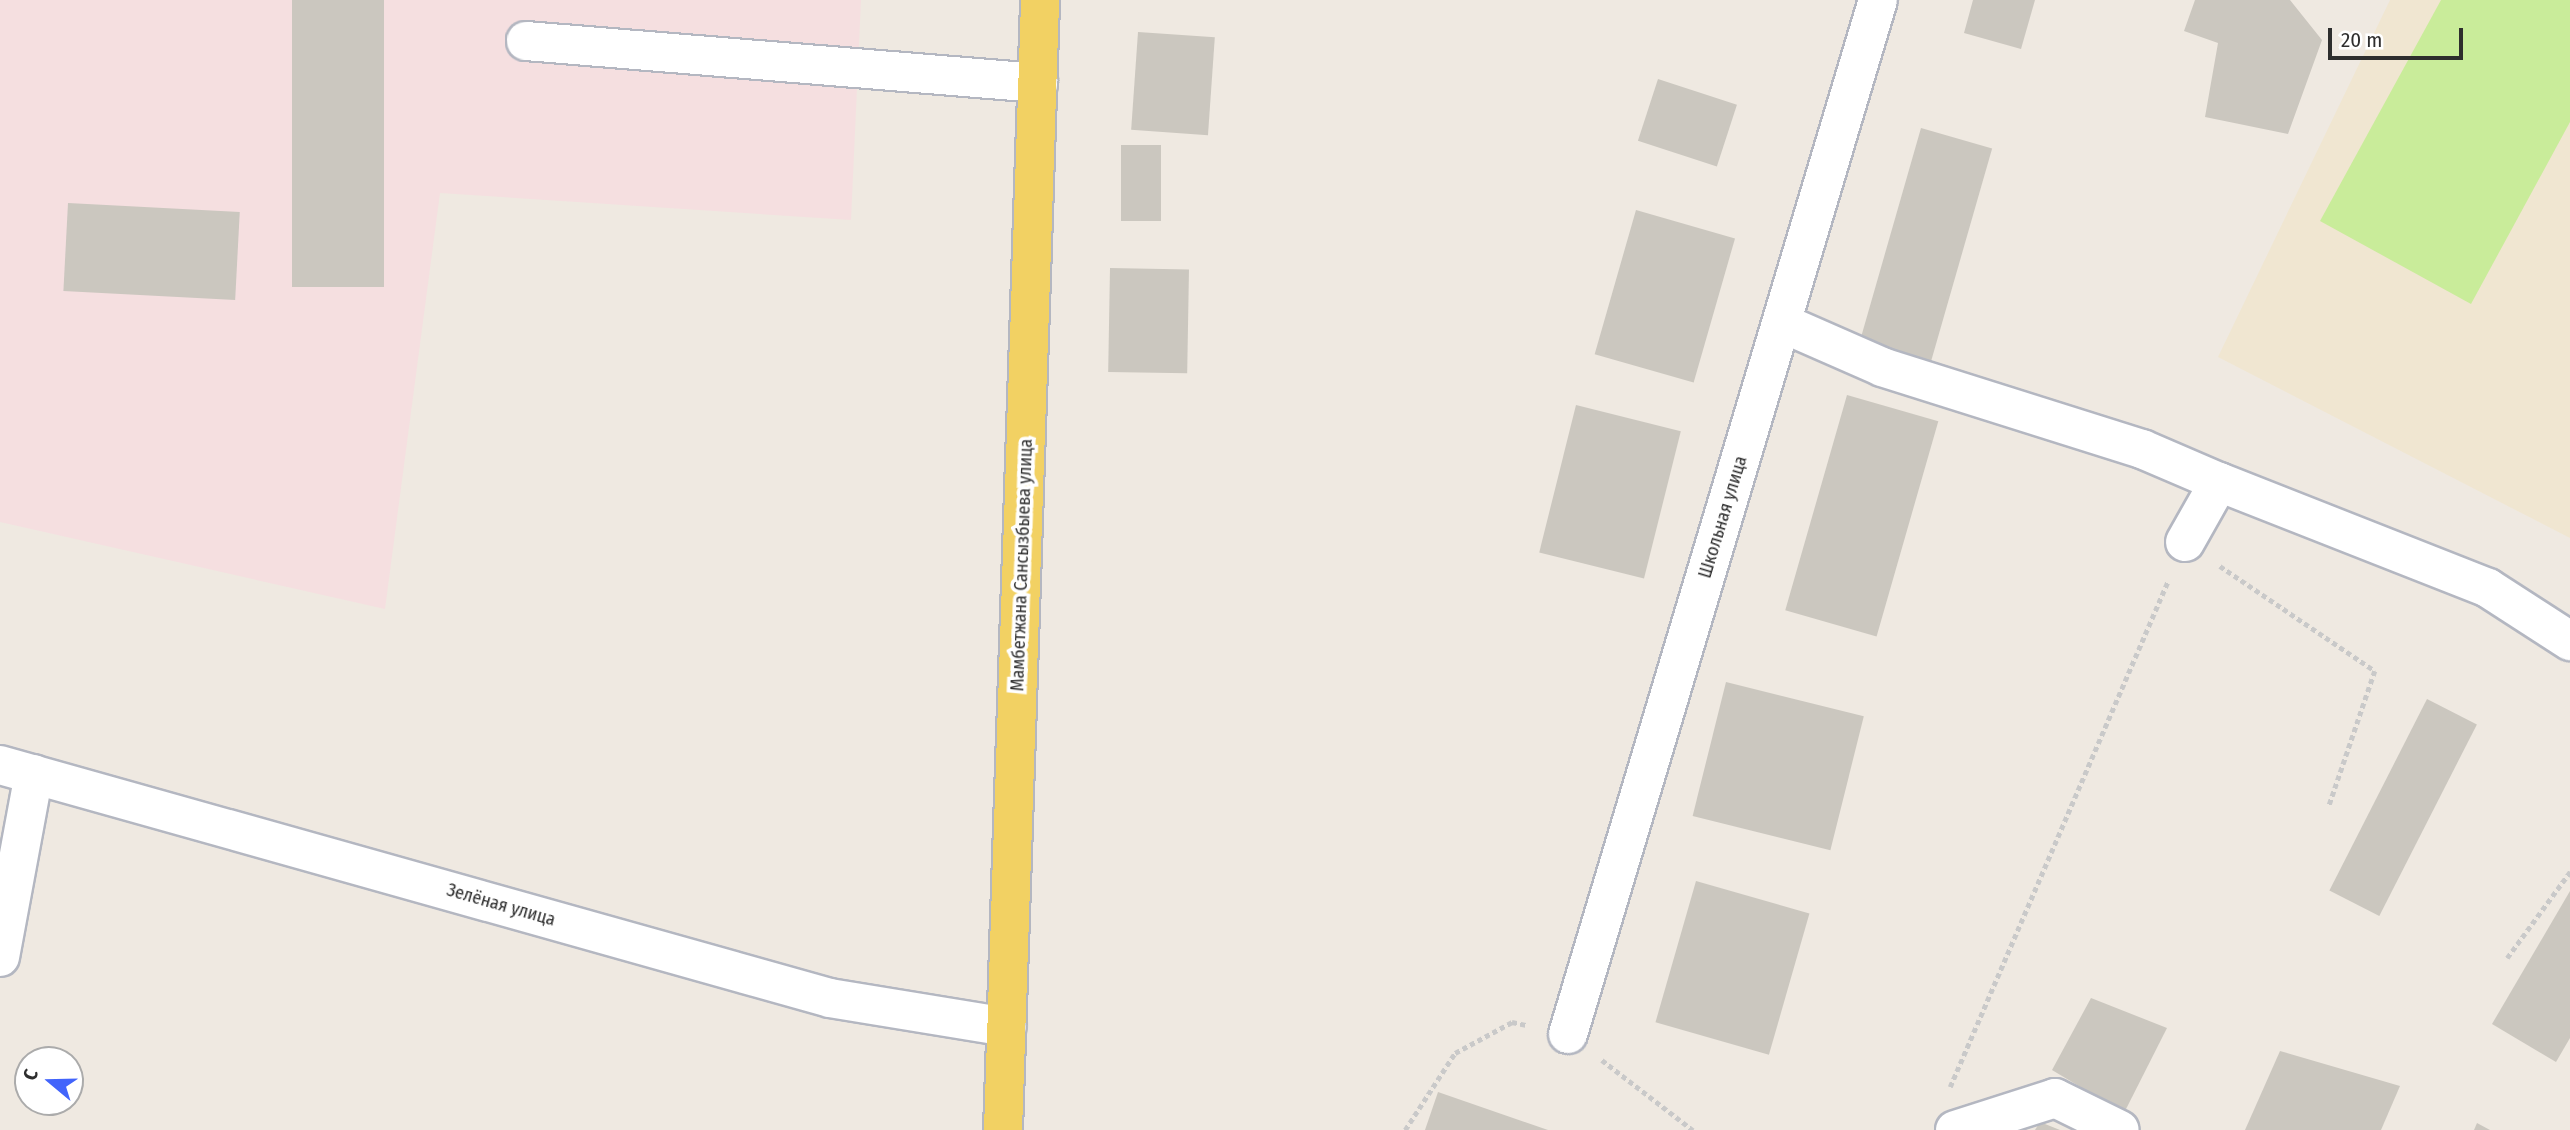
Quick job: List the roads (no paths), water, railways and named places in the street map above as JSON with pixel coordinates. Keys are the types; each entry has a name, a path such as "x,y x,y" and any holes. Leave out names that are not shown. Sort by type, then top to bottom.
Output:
{"main road":[{"name":"Мамбетжана Сансызбыева улица","path":"1003,1130 1040,0"}],"street":[{"name":"Школьная улица","path":"1568,1034 1878,0"},
{"path":"526,41 1038,83"},
{"path":"1782,323 1882,367 2142,449 2488,588 2570,641"},
{"path":"2185,542 2220,482"},
{"path":"0,957 17,769"},
{"name":"Зелёная улица","path":"17,769 830,998 1007,1027"},
{"path":"1955,1130 2055,1098 2120,1130"}]}
